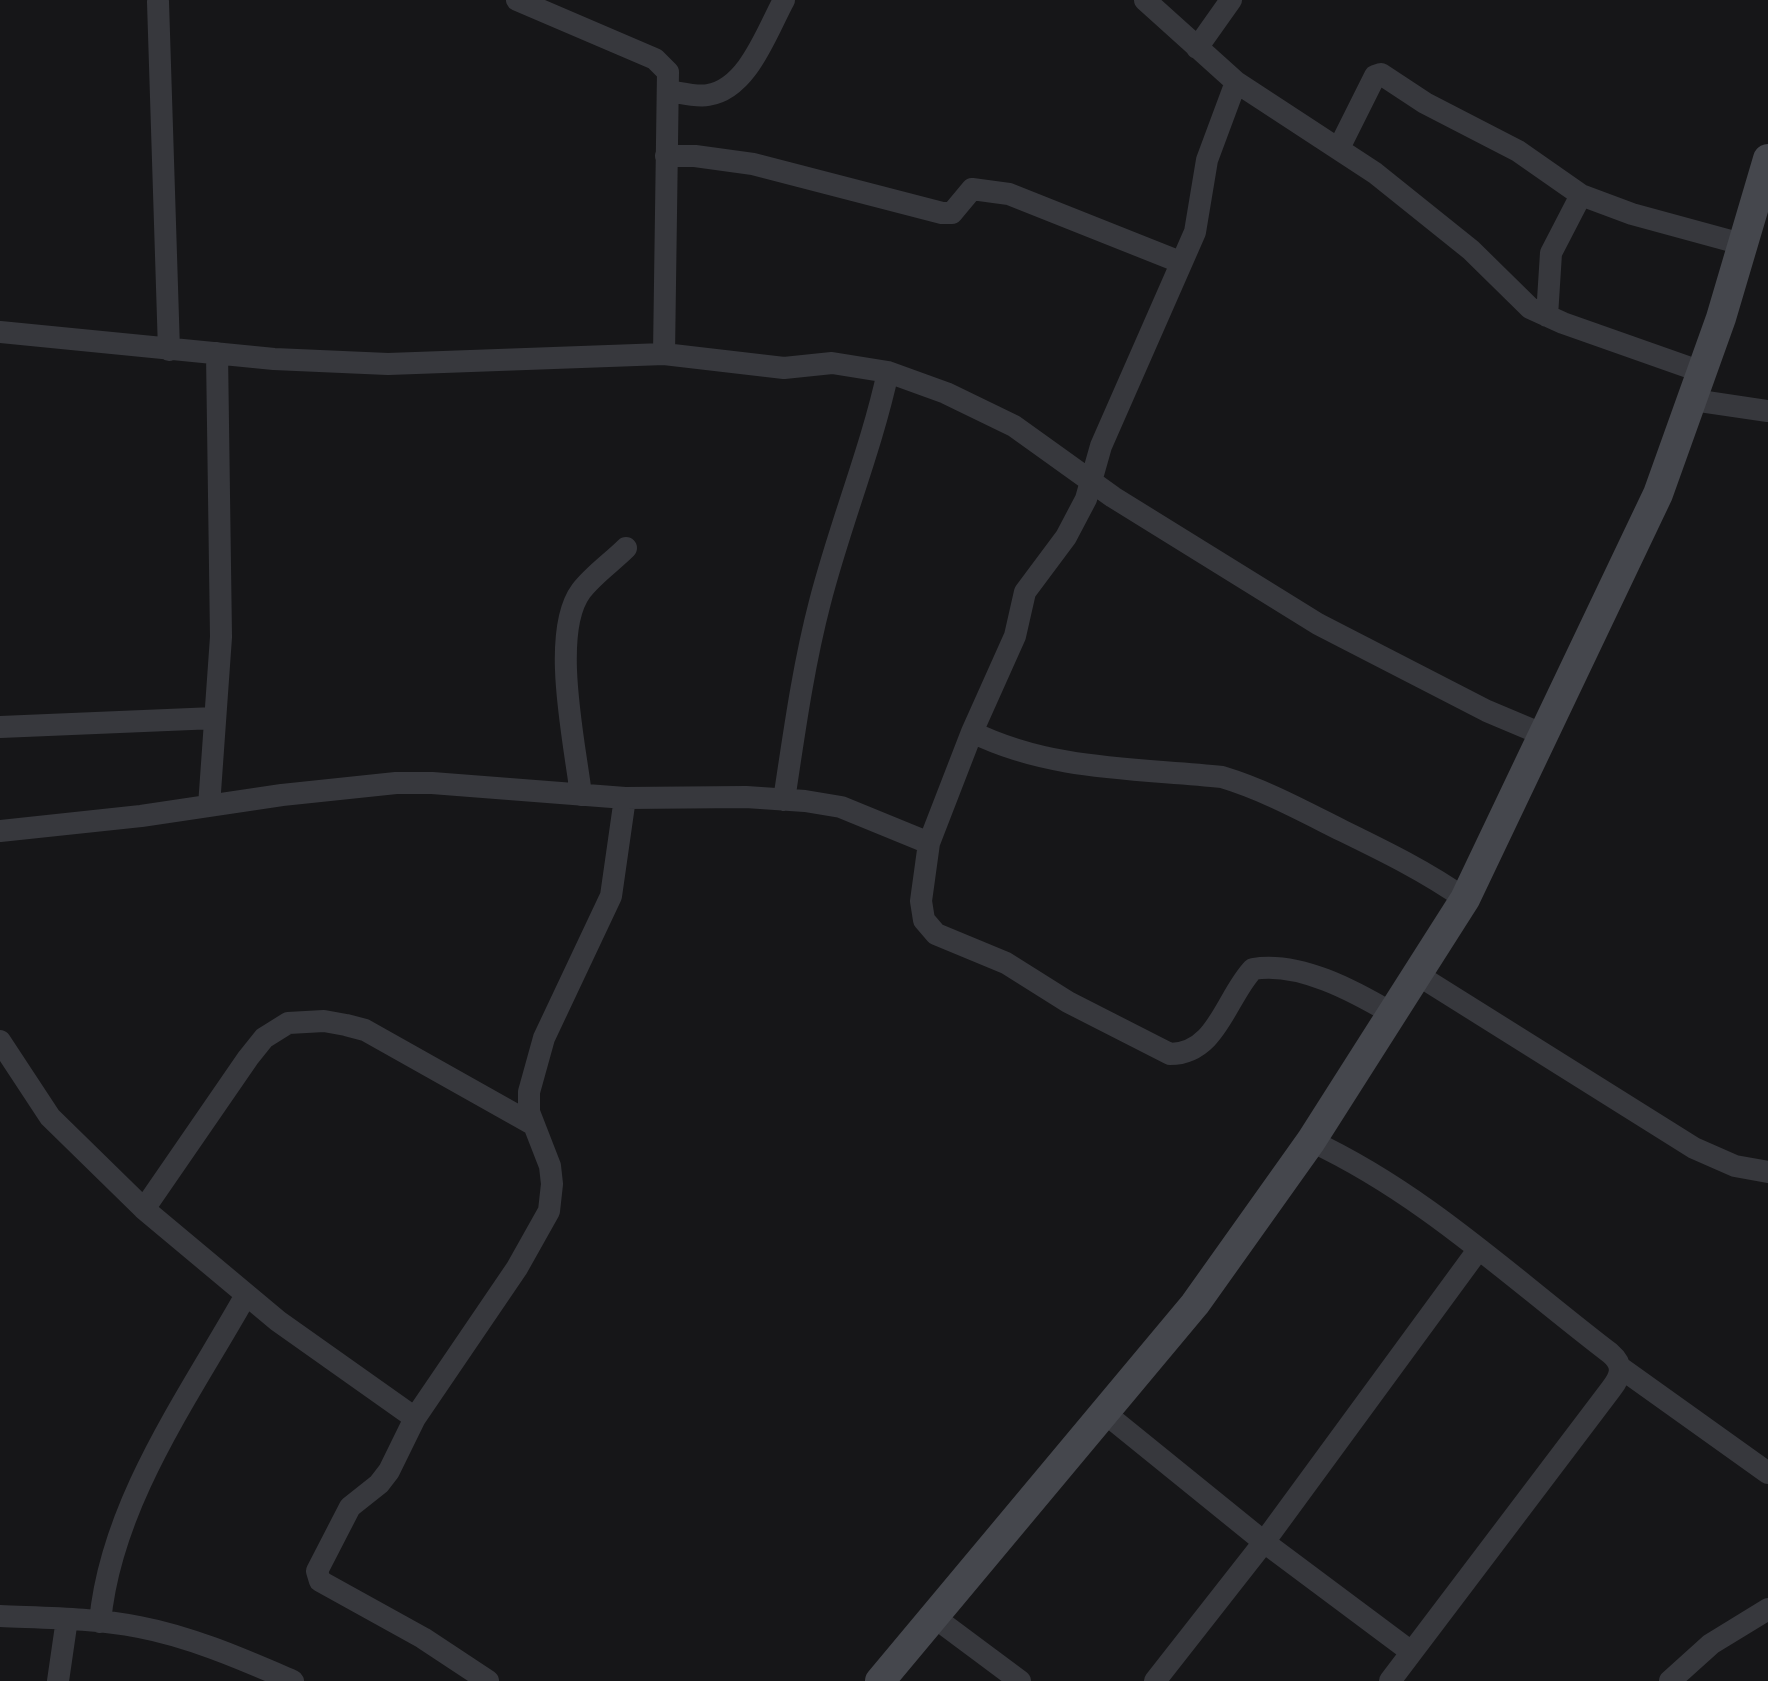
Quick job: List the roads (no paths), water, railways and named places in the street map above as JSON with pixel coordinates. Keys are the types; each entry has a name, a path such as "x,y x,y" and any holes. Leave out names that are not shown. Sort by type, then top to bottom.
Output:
{"street":[{"path":"517,0 656,58 668,72 664,354"},
{"path":"669,91 710,95 732,84 743,73 784,0"},
{"path":"1144,0 1236,82 1376,173 1471,250 1515,296 1547,316 1698,386 1768,411"},
{"path":"1197,48 1231,0"},
{"path":"158,2 169,350"},
{"path":"1339,148 1374,76 1381,74 1425,103 1518,150 1581,195 1632,214 1742,244"},
{"path":"1236,82 1207,160 1195,232 1101,446 1086,499 1066,537 1025,592 1014,636 929,843 921,901 924,920 936,934 1006,963 1068,1002 1170,1054 1196,1049 1253,969 1264,967 1310,976 1360,994 1393,1014"},
{"path":"666,156 753,164 942,213 952,212 972,189 988,189 1180,262"},
{"path":"880,1681 1195,1304 1312,1141 1465,899 1658,494 1698,386 1766,175"},
{"path":"1547,316 1551,253 1581,195"},
{"path":"0,332 169,350 388,364 664,354 784,368 832,362 888,372 946,393 1014,426 1090,481 1318,624 1474,705 1544,735"},
{"path":"209,806 221,637 217,353"},
{"path":"784,800 808,650 877,424 888,372"},
{"path":"581,795 565,640 570,613 582,590 626,548"},
{"path":"0,727 215,718"},
{"path":"972,732 1017,750 1084,766 1222,777 1244,784 1281,798 1465,899"},
{"path":"0,831 396,783 503,786 625,798 784,800 840,807 929,843"},
{"path":"488,1681 318,1576 324,1552 350,1506 389,1471 416,1418 517,1268 549,1211 550,1166 528,1102 538,1054 606,911 615,877 625,798"},
{"path":"1418,975 1669,1134 1735,1166 1768,1172"},
{"path":"144,1209 248,1058 264,1038 288,1023 324,1021 364,1030 534,1125"},
{"path":"0,1041 50,1117 144,1209 246,1295 416,1418"},
{"path":"1312,1141 1386,1179 1610,1353 1620,1368 1620,1378 1612,1389 1390,1681"},
{"path":"1154,1681 1264,1542 1478,1250"},
{"path":"100,1622 111,1567 146,1472 246,1295"},
{"path":"1620,1368 1768,1473"},
{"path":"1106,1414 1264,1542 1410,1651"},
{"path":"1670,1681 1711,1644 1768,1609"},
{"path":"0,1616 140,1627 211,1648 293,1681"},
{"path":"934,1617 1020,1681"},
{"path":"58,1681 67,1619"}]}
